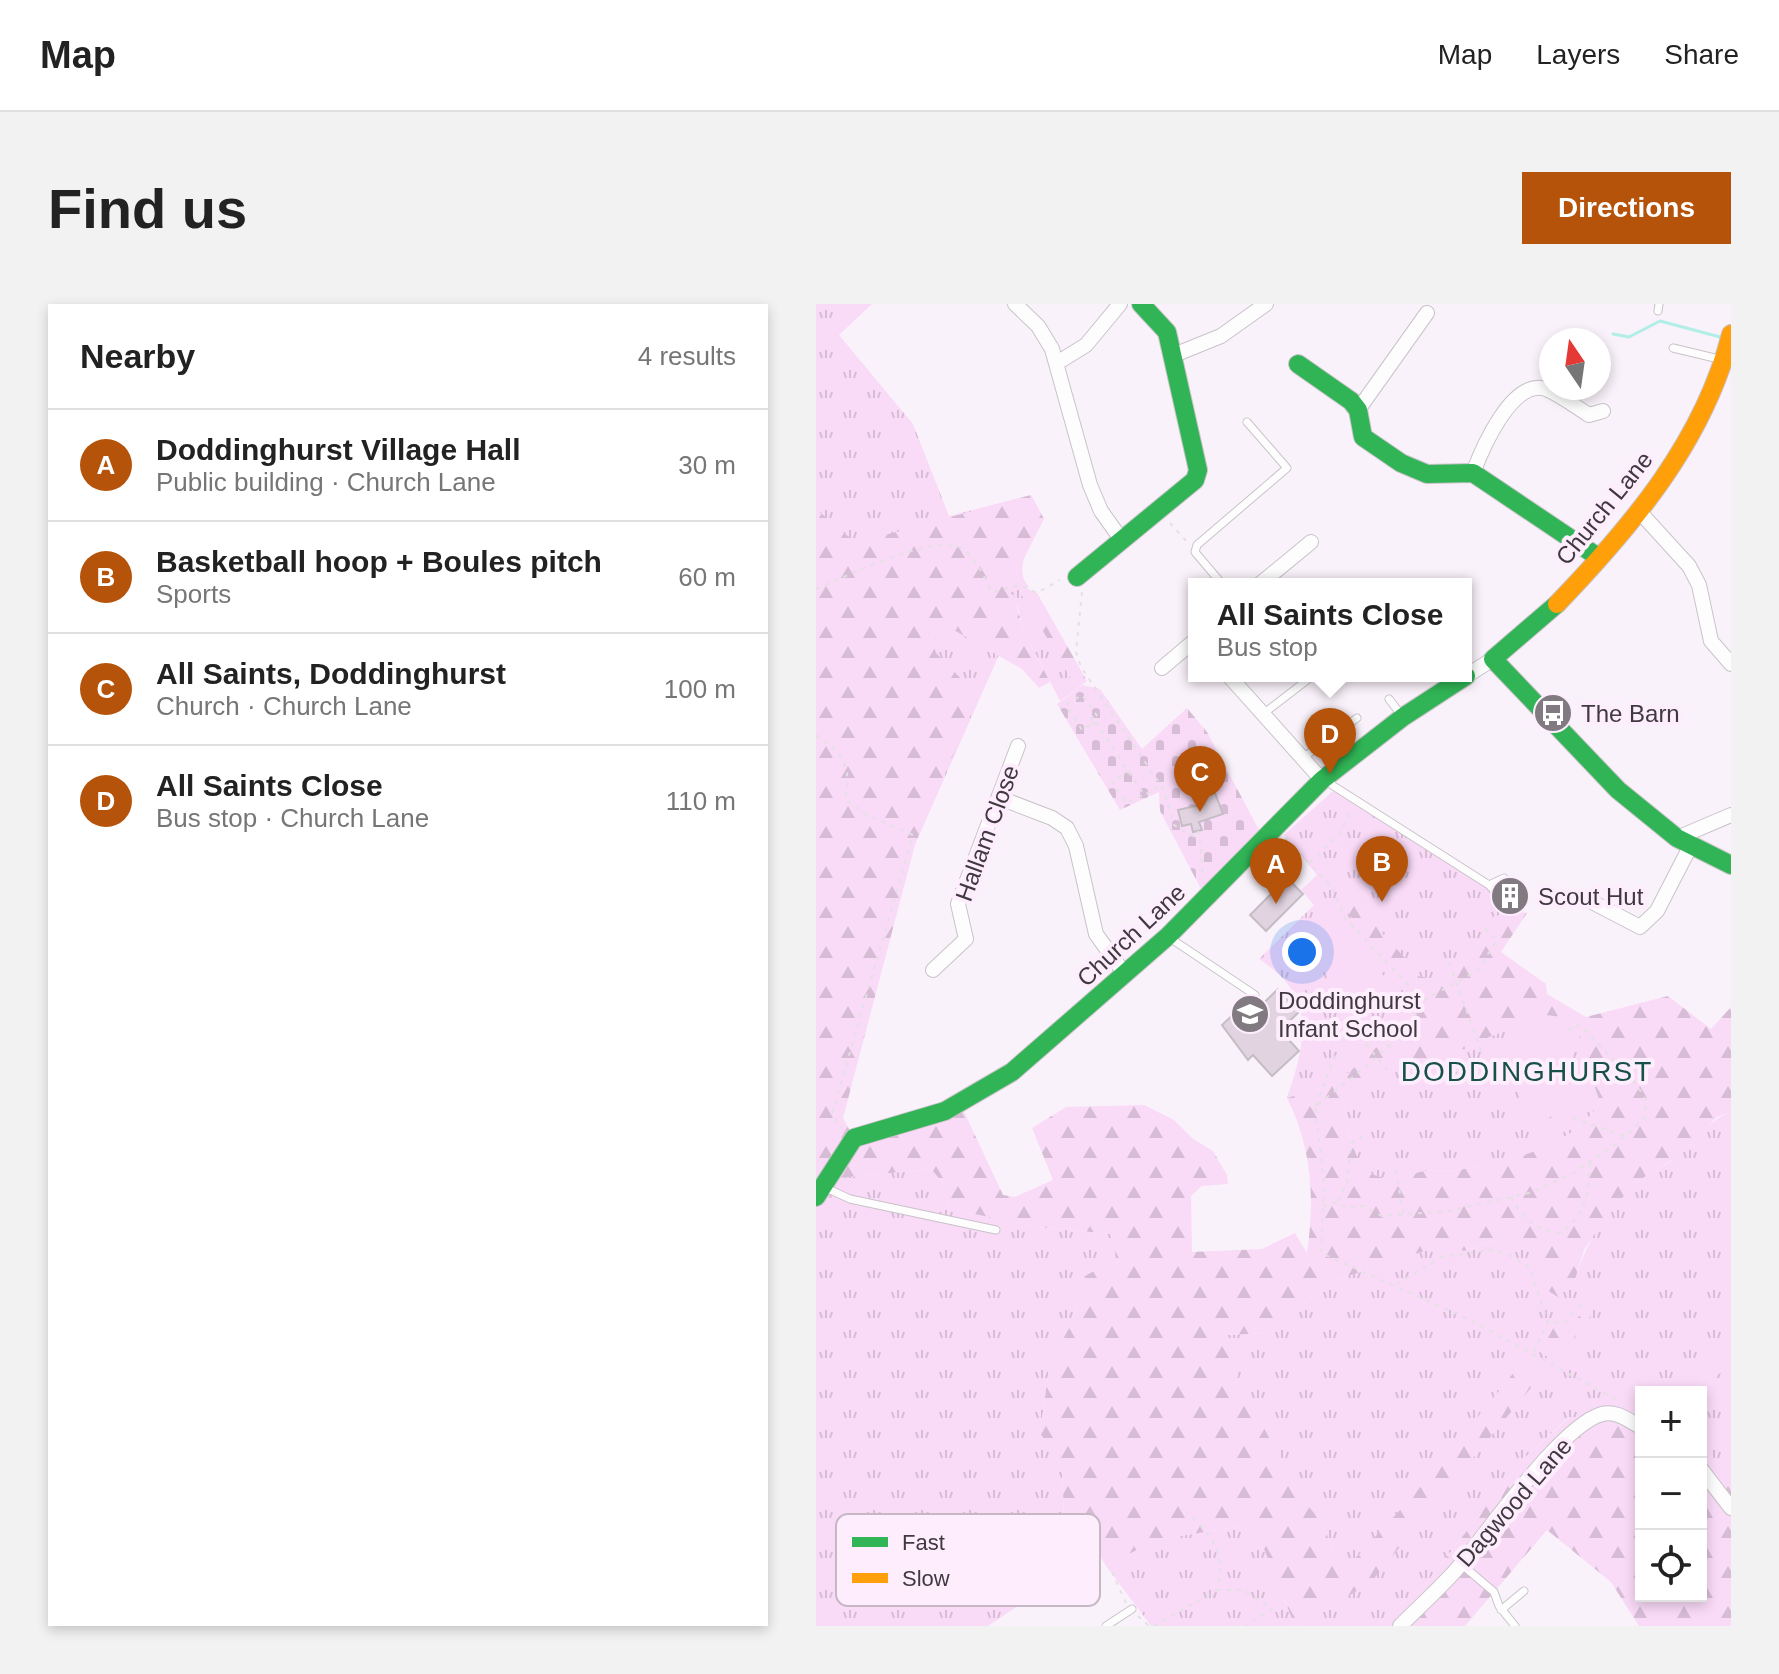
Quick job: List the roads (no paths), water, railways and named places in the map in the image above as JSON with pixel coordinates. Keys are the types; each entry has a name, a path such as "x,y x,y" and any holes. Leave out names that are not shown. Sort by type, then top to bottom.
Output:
{"street":[{"path":"1015,304 1038,326 1057,363 1090,485 1101,511 1121,539"},
{"path":"1057,363 1095,336 1120,304"},
{"path":"1080,574 1195,480 1198,470 1167,332 1155,315 1141,304"},
{"path":"1174,355 1221,336 1266,304"},
{"path":"1358,410 1427,313"},
{"name":"Church Lane","path":"1472,670 1493,659 1553,608 1638,510 1697,427 1718,388 1731,334"},
{"path":"1298,364 1340,392 1358,410 1363,437 1398,462 1423,475 1457,477 1473,473 1598,557"},
{"path":"1473,473 1486,439 1517,396 1527,389 1545,389 1594,418"},
{"path":"1638,510 1689,566 1699,585 1711,641 1731,664"},
{"path":"1267,578 1311,542"},
{"path":"1162,668 1188,646"},
{"path":"1493,659 1618,790 1684,842 1731,865"},
{"path":"1234,682 1326,777"},
{"name":"Church Lane","path":"819,1191 854,1138 945,1111 981,1092 1056,1037 1168,936 1326,777 1453,682"},
{"name":"Hallam Close","path":"933,970 966,939 958,904 1018,746"},
{"path":"1000,798 1052,818 1067,828 1076,846 1096,934 1124,973"},
{"path":"1592,902 1640,927 1657,911 1684,842 1731,815"},
{"name":"Dagwood Lane","path":"1400,1626 1461,1564 1529,1477 1578,1429 1601,1414 1618,1414 1635,1424"},
{"path":"1707,1477 1731,1508"}],"lane":[{"path":"1673,348 1726,360"},
{"path":"1217,578 1195,552 1197,545 1287,468 1247,422"},
{"path":"1263,714 1305,682"},
{"path":"1389,699 1403,717"},
{"path":"1304,757 1357,718"},
{"path":"1326,777 1350,798 1492,888 1504,878"},
{"path":"1168,936 1255,995"},
{"path":"819,1191 996,1230"},
{"path":"1461,1564 1494,1592 1501,1610 1515,1626"},
{"path":"1501,1610 1524,1591"},
{"path":"1106,1626 1132,1609"}],"waterway":[{"path":"1613,334 1629,337 1660,321 1720,337"}],"place":[{"name":"The Barn","path":"1553,713"},
{"name":"All Saints Close","path":"1330,774"},
{"name":"All Saints, Doddinghurst","path":"1200,812"},
{"name":"Scout Hut","path":"1510,896"},
{"name":"Basketball hoop + Boules pitch","path":"1382,902"},
{"name":"Doddinghurst Village Hall","path":"1276,904"},
{"name":"Doddinghurst Infant School","path":"1250,1014"}],"district":[{"name":"DODDINGHURST","path":"1527,1071"}]}
